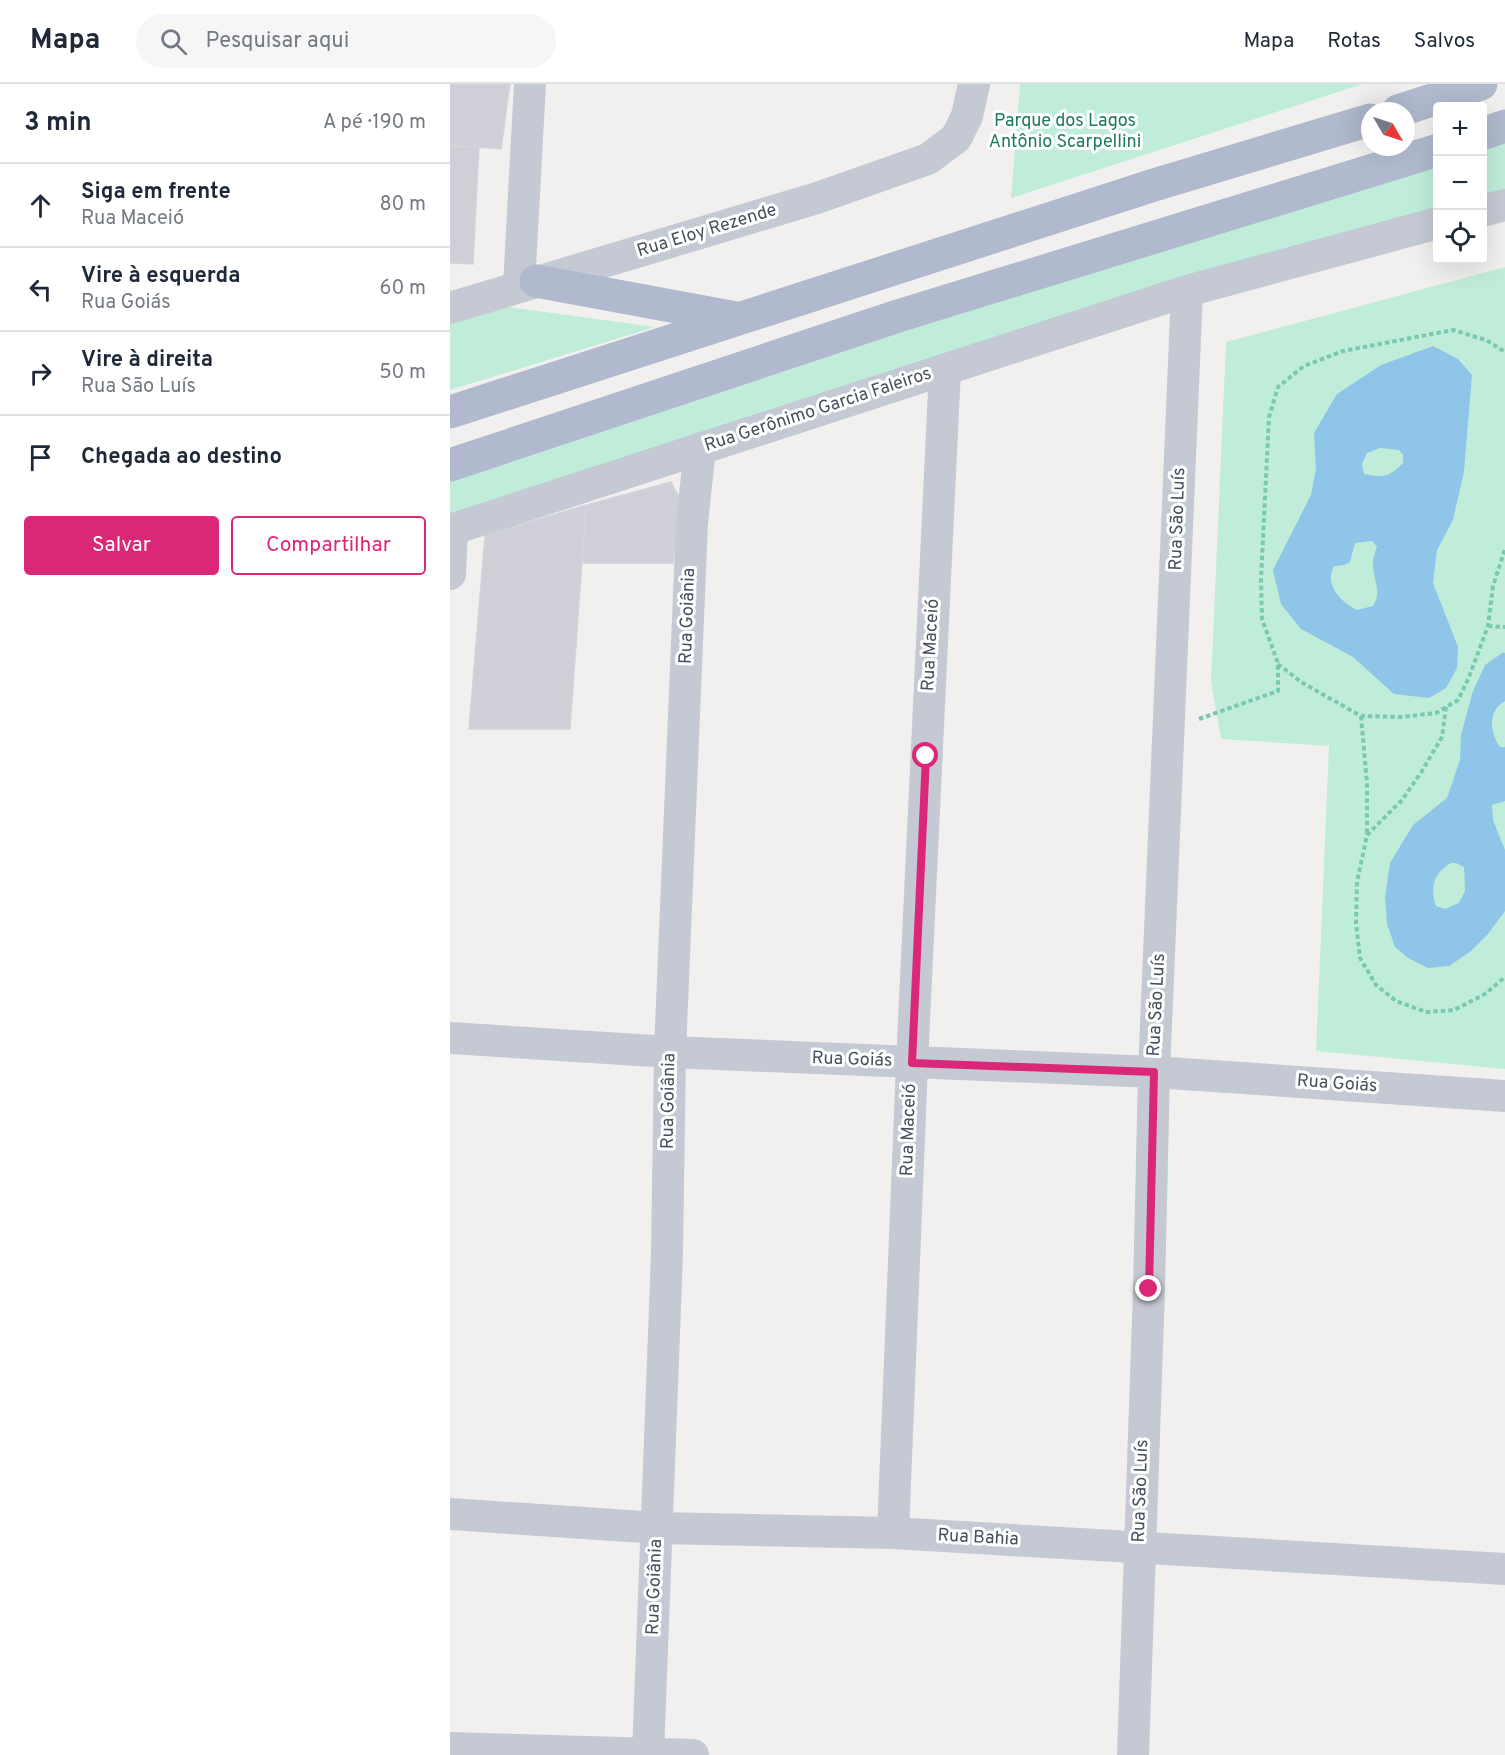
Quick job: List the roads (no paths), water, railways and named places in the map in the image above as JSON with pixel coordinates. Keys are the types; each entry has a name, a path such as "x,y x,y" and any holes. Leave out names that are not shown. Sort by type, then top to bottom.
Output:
{"main road":[{"path":"1415,105 1481,84"},
{"path":"450,412 1166,182 1361,123"},
{"path":"1487,132 1505,126"},
{"path":"450,465 898,316 1433,151"},
{"path":"528,284 741,319"}],"street":[{"path":"528,284 530,84"},
{"name":"Rua Eloy Rezende","path":"450,308 818,198 928,159 956,138 967,116 974,84"},
{"path":"1486,210 1505,205"},
{"name":"Rua Gerônimo Garcia Faleiros","path":"451,529 1187,291 1433,224"},
{"name":"Rua São Luís","path":"1133,1755 1154,1072 1187,291"},
{"name":"Rua Maceió","path":"893,1533 912,1063 945,369"},
{"name":"Rua Goiânia","path":"648,1754 667,1254 670,1052 691,535 700,448"},
{"path":"450,574 451,529"},
{"name":"Rua Goiás","path":"450,1038 670,1052 1154,1072 1505,1096"},
{"name":"Rua Bahia","path":"450,1514 658,1528 893,1533 1505,1569"},
{"path":"450,1748 693,1755"}],"water":[{"path":"1433,346 1458,359 1472,375 1464,472 1453,520 1437,550 1433,583 1458,647 1457,668 1446,688 1429,698 1394,694 1353,657 1301,629 1281,604 1273,570 1311,495 1316,468 1314,433 1337,394 1381,365","holes":["1380,448 1399,450 1403,455 1403,463 1386,475 1364,474 1362,464 1367,453","1372,541 1377,546 1373,564 1377,587 1376,601 1373,606 1357,610 1335,592 1331,573 1334,566 1350,562 1355,543"]},
{"path":"1505,653 1505,701 1495,710 1492,729 1500,747 1505,747 1505,801 1492,805 1493,820 1505,850 1505,911 1488,934 1471,951 1449,966 1428,968 1408,958 1395,947 1387,924 1385,897 1390,863 1413,825 1447,798 1460,760 1461,735 1473,691 1485,665","holes":["1451,863 1464,867 1465,891 1459,903 1445,909 1436,906 1433,893 1434,882 1440,871"]}],"park label":[{"name":"Parque dos Lagos Antônio Scarpellini","path":"1065,131"}]}
